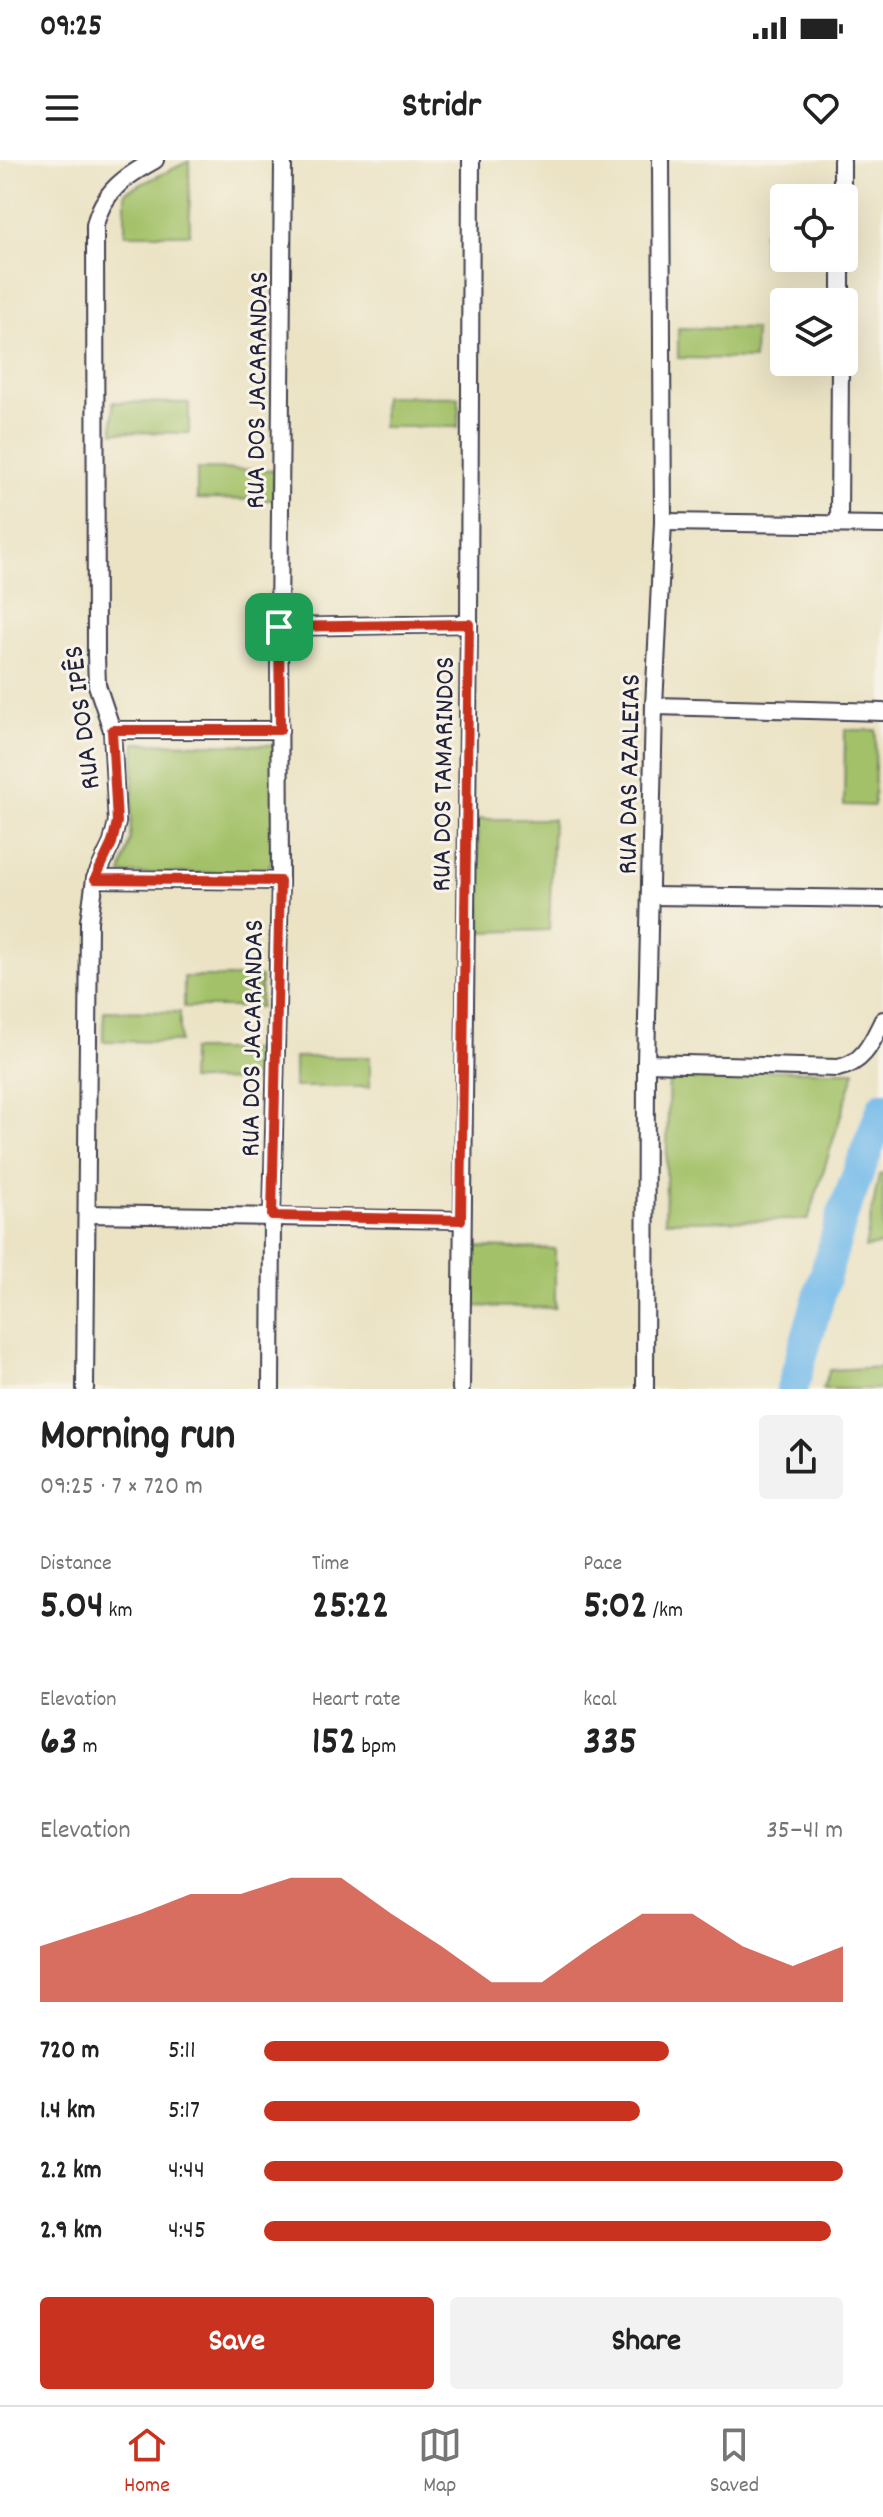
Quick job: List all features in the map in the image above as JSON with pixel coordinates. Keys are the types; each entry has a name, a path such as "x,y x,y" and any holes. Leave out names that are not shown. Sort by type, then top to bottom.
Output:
{"street":[{"name":"RUA DOS IPÊS","path":"85,1389 89,921 95,879 112,843 117,822 112,730 97,685 95,225 99,210 118,183 155,160"},
{"name":"RUA DOS JACARANDAS","path":"271,1389 280,881 283,160"},
{"name":"RUA DOS TAMARINDOS","path":"461,1389 471,160"},
{"name":"RUA DAS AZALEIAS","path":"645,1389 646,1063 654,706 663,522 661,160"},
{"path":"842,160 842,184"},
{"path":"839,523 840,376"},
{"path":"663,522 883,525"},
{"path":"279,627 469,624"},
{"path":"654,706 883,712"},
{"path":"112,730 280,730"},
{"path":"95,879 280,881"},
{"path":"650,896 883,899"},
{"path":"646,1063 838,1068 862,1058 883,1020"},
{"path":"87,1214 461,1220"}],"green space":[{"path":"189,161 190,234 125,234 125,192"},
{"path":"763,232 770,232 770,262 763,262"},
{"path":"678,328 755,329 754,359 678,358"},
{"path":"383,396 459,397 458,427 382,427"},
{"path":"113,402 189,403 189,433 113,432"},
{"path":"197,469 274,470 273,500 197,499"},
{"path":"845,730 876,730 874,806 844,805"},
{"path":"135,743 277,745 273,858 266,872 121,874 130,840"},
{"path":"477,819 553,819 549,930 482,932"},
{"path":"184,977 261,977 260,1007 184,1007"},
{"path":"104,1011 180,1012 180,1042 103,1041"},
{"path":"191,1050 267,1050 267,1081 190,1080"},
{"path":"294,1057 370,1057 370,1087 294,1087"},
{"path":"669,1070 855,1071 808,1220 665,1221"},
{"path":"883,1173 883,1244 865,1248 879,1175"},
{"path":"472,1247 555,1249 555,1308 471,1306"},
{"path":"883,1367 883,1389 822,1389 830,1370"}],"waterway":[{"path":"792,1389 843,1214 883,1107"}],"route":[{"path":"469,624 461,1220 272,1216 280,881 95,879 112,843 117,822 112,730 280,730 279,627 469,624"}]}
